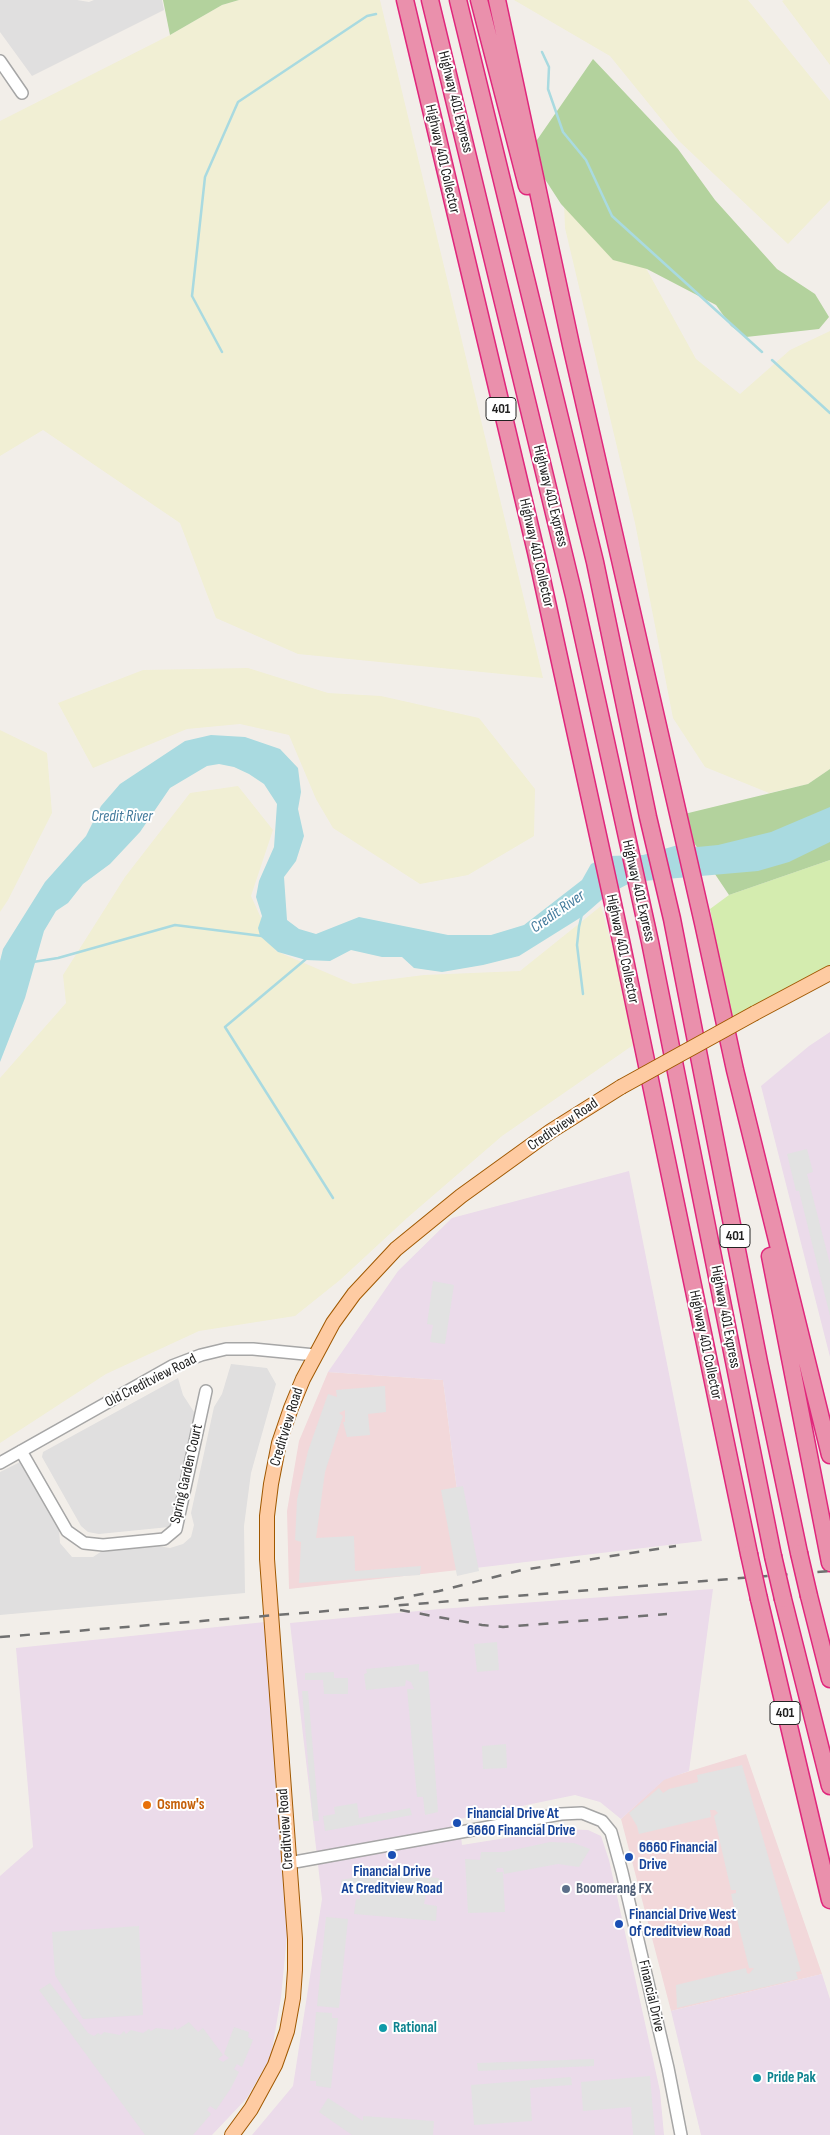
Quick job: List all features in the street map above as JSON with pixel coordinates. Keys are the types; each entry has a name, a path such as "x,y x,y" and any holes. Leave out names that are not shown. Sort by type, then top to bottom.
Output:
{"highway":[{"name":"Highway 401 Collector","path":"404,0 536,552 620,936 748,1554 819,1861 830,1900"},
{"name":"Highway 401 Express","path":"430,0 574,596 646,925 773,1556 830,1786"},
{"name":"Highway 401 Express","path":"458,0 595,562 648,817 672,919 759,1362 809,1596 830,1679"},
{"path":"479,0 531,204 571,345"},
{"name":"401","path":"497,0 571,345 735,1070 830,1455"},
{"path":"735,1070 829,1558"}],"main road":[{"name":"Creditview Road","path":"232,2135 251,2109 275,2065 286,2031 293,1998 295,1939 267,1559 267,1516 279,1444 290,1408 315,1355 342,1310 396,1249 461,1196 536,1142 621,1087 755,1012 830,974"}],"street":[{"path":"0,61 22,92"},
{"name":"Old Creditview Road","path":"0,1463 172,1366 201,1355 226,1349 253,1349 315,1355"},
{"name":"Spring Garden Court","path":"21,1451 67,1531 84,1543 103,1545 164,1539 176,1529 206,1391"},
{"name":"Financial Drive","path":"288,1863 561,1814 582,1813 602,1821 611,1832 620,1864 668,2068 681,2135"}],"shaded area":[{"path":"0,0 77,0 89,2 94,0 162,0 164,10 32,76 0,32"},
{"path":"239,0 380,0 543,678 298,654 216,618 180,523 43,430 0,456 0,121 170,35 222,5"},
{"path":"514,0 748,0 830,101 830,200 788,244 679,141 610,56"},
{"path":"830,0 830,65 782,1"},
{"path":"583,198 647,270 696,359 740,394 790,350 830,331 830,769 808,784 769,793 705,767 673,718 635,523 565,228 564,202"},
{"path":"248,668 328,693 381,696 479,718 535,789 534,836 468,875 420,884 333,828 316,799 289,735 240,724 187,729 93,768 58,703 143,670"},
{"path":"0,730 47,753 52,813 8,900 0,912"},
{"path":"238,786 273,830 251,896 276,951 353,984 424,975 520,971 601,906 639,1041 502,1136 407,1218 340,1280 295,1316 199,1331 106,1374 0,1443 0,1078 66,1003 63,975 125,877 190,793"},
{"path":"830,1032 830,1357 761,1086 809,1046"},
{"path":"807,1149 813,1172 807,1174 830,1264 830,1316 799,1191 796,1191 787,1154"},
{"path":"629,1171 702,1541 467,1569 443,1380 328,1372 398,1271 452,1218"},
{"path":"433,1281 454,1285 445,1344 430,1342 433,1325 427,1324"},
{"path":"231,1364 267,1368 276,1384 251,1473 244,1526 245,1593 0,1615 0,1472 22,1461 59,1529 60,1543 72,1557 93,1557 105,1549 152,1545 170,1548 183,1544 191,1537 194,1525 191,1513 214,1407 222,1394"},
{"path":"328,1372 443,1380 467,1569 289,1589 287,1511 299,1441"},
{"path":"178,1378 183,1395 196,1415 174,1520 169,1527 99,1534 88,1532 81,1526 42,1457 43,1452"},
{"path":"385,1386 386,1412 368,1414 370,1435 347,1437 343,1422 345,1422 345,1410 339,1413 343,1416 325,1472 316,1538 354,1536 355,1571 421,1566 420,1575 299,1583 301,1542 295,1540 297,1500 308,1451 328,1394 337,1397 336,1390"},
{"path":"463,1486 479,1571 457,1576 441,1490"},
{"path":"713,1589 689,1771 664,1780 621,1819 600,1802 575,1795 459,1819 462,1845 562,1829 588,1830 601,1836 609,1860 660,2091 664,2135 252,2135 293,2086 322,1899 290,1623 440,1609"},
{"path":"265,1622 288,1925 281,1997 271,2056 247,2098 212,2135 0,2135 0,1876 33,1847 16,1648"},
{"path":"497,1642 499,1670 477,1672 474,1644"},
{"path":"419,1664 419,1672 428,1671 438,1812 425,1815 423,1797 417,1797 407,1689 414,1689 411,1682 406,1680 405,1686 366,1690 364,1674 367,1673 366,1669"},
{"path":"334,1672 334,1678 348,1678 348,1694 324,1694 323,1680 305,1680 305,1673"},
{"path":"302,1691 308,1691 319,1821 313,1821"},
{"path":"506,1744 507,1768 483,1769 482,1746"},
{"path":"746,1754 822,1974 671,2011 621,1819 664,1779"},
{"path":"742,1765 801,1971 796,1972 798,1979 677,2008 676,1985 746,1968 749,1974 754,1968 749,1968 731,1894 736,1893 736,1890 731,1890 714,1816 718,1813 715,1810 710,1810 711,1817 639,1834 637,1826 629,1813 659,1788 663,1793 669,1789 698,1782 697,1775"},
{"path":"357,1803 359,1818 410,1808 412,1815 325,1831 323,1816 335,1814 334,1807"},
{"path":"550,1842 574,1843 590,1849 579,1867 558,1864 504,1874 503,1868 497,1868 496,1872 503,1872 505,1912 468,1913 465,1859 480,1860 481,1852 504,1852"},
{"path":"380,1873 439,1878 437,1895 426,1895 424,1904 437,1906 436,1921 354,1914 356,1899 360,1899 360,1892 379,1895 380,1888 342,1895 341,1880"},
{"path":"326,1917 348,1919 339,2008 317,2006"},
{"path":"139,1926 143,2015 83,2019 55,1975 52,1932"},
{"path":"822,1974 830,1999 830,2135 701,2135 671,2011"},
{"path":"50,1983 88,2033 94,2036 98,2033 101,2035 104,2032 120,2035 124,2031 126,2034 131,2030 143,2033 149,2029 151,2031 156,2028 173,2030 175,2027 177,2030 189,2022 198,2032 203,2028 223,2055 218,2059 223,2062 229,2058 224,2054 234,2027 249,2032 248,2037 253,2040 242,2067 237,2064 234,2069 239,2072 231,2088 216,2110 210,2106 207,2110 211,2114 193,2135 145,2135 39,1990"},
{"path":"316,2012 332,2013 332,2018 338,2018 331,2088 316,2086 316,2081 310,2081"},
{"path":"594,2059 594,2066 478,2071 477,2063"},
{"path":"650,2076 655,2135 633,2135 631,2107 583,2111 581,2082"},
{"path":"571,2077 572,2085 530,2088 532,2121 474,2125 471,2085"},
{"path":"328,2098 363,2121 363,2116 434,2121 433,2135 352,2135 319,2112"}],"green space":[{"path":"163,0 239,0 222,5 170,35"},
{"path":"593,59 678,149 715,200 777,269 815,294 829,317 819,329 746,337 731,326 716,305 647,269 613,260 561,204 528,153"},
{"path":"830,769 830,860 729,895 676,816 808,784"},
{"path":"830,860 830,966 732,1023 710,909 729,895"}],"water":[{"name":"Credit River","path":"211,735 245,737 280,749 298,768 301,792 298,809 304,836 296,861 284,877 287,920 299,929 316,934 359,917 448,935 491,935 524,925 582,880 591,864 608,856 643,855 678,845 687,848 718,845 771,832 830,807 830,842 789,862 758,871 632,882 607,895 583,916 519,956 483,965 442,972 414,968 402,957 382,957 351,950 330,961 306,960 278,952 260,936 258,928 262,916 256,897 259,881 274,847 277,804 264,784 249,774 234,767 219,764 207,766 170,788 140,832 110,864 83,884 68,903 56,911 44,931 25,998 0,1062 0,961 3,949 45,882 86,836 101,806 120,784 185,741"}],"waterway":[{"path":"222,352 192,296 205,177 238,102 367,16 376,14"},
{"path":"542,52 549,67 548,89 563,132 586,160 612,216 762,352"},
{"path":"772,360 830,413"},
{"path":"582,914 577,945 583,994"},
{"name":"Credit River","path":"33,962 58,958 175,925 262,936"},
{"path":"306,959 225,1027 333,1198"}],"railway":[{"path":"394,1599 439,1591 522,1570 676,1546"},
{"path":"0,1637 830,1571"},
{"path":"400,1610 503,1627 667,1614"}],"place":[{"name":"Osmow's","path":"147,1805"},
{"name":"Financial Drive At 6660 Financial Drive","path":"457,1823"},
{"name":"Financial Drive At Creditview Road","path":"392,1855"},
{"name":"6660 Financial Drive","path":"629,1857"},
{"name":"Boomerang FX","path":"566,1889"},
{"name":"Financial Drive West Of Creditview Road","path":"619,1924"},
{"name":"Rational","path":"383,2028"},
{"name":"Pride Pak","path":"757,2078"}]}
